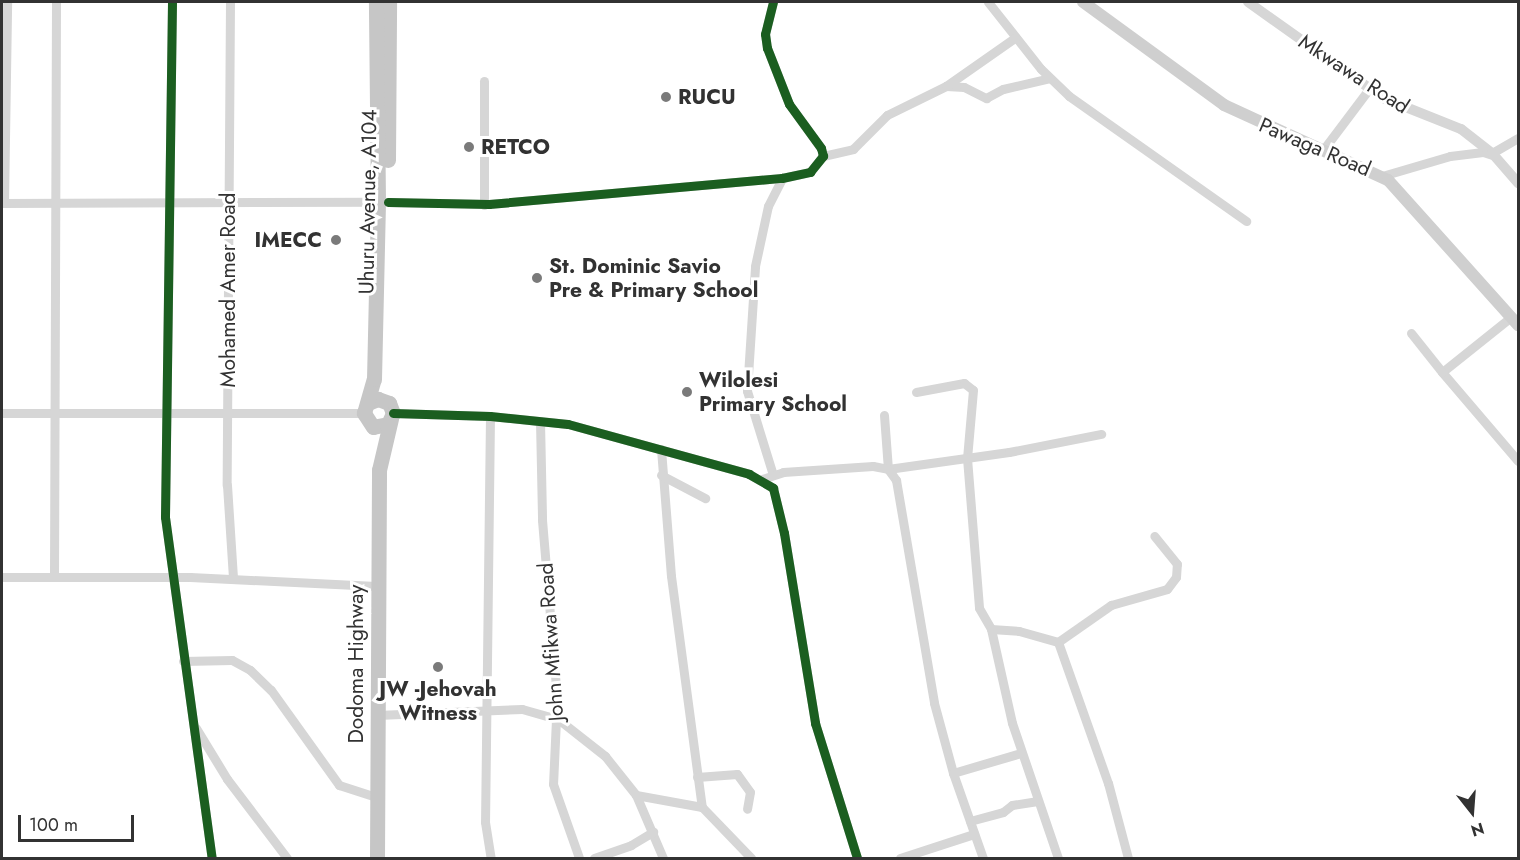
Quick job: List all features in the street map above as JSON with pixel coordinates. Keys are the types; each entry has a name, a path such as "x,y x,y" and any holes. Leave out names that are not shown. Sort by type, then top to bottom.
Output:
{"highway":[{"name":"Uhuru Avenue, A104","path":"376,2 383,202 383,370 391,412"},
{"name":"Uhuru Avenue, A104","path":"366,412 374,379 383,202 389,2"},
{"path":"366,412 378,399 391,412"},
{"path":"366,412 378,428 391,412"},
{"path":"366,412 379,470"},
{"path":"379,470 391,412"},
{"name":"Dodoma Highway","path":"377,858 376,586 379,470"}],"main road":[{"name":"Pawaga Road","path":"1083,2 1224,105 1382,176 1419,211 1515,321"}],"street":[{"path":"7,2 3,203 383,202 484,205 782,178 810,172 823,156 853,148 886,115 946,86 1016,37"},
{"path":"54,576 56,2"},
{"path":"172,2 172,204 165,517 183,661 212,858"},
{"name":"Mohamed Amer Road","path":"230,2 227,484 233,579"},
{"path":"773,2 765,34 774,70 789,104 818,139 823,156"},
{"path":"988,2 1050,78 1102,122 1246,221"},
{"name":"Mkwawa Road","path":"1248,2 1369,89 1415,114 1461,129 1493,155 1518,183"},
{"path":"946,86 964,87 986,98 1003,88 1050,78"},
{"path":"484,81 484,205"},
{"path":"1323,150 1369,89"},
{"path":"1382,176 1460,154 1484,152 1493,155 1518,138"},
{"path":"773,475 747,391 755,266 768,206 782,178"},
{"path":"1442,372 1515,321"},
{"path":"1411,333 1518,461"},
{"path":"916,392 970,384 974,408 966,458 980,608 991,629 1021,753 1058,858"},
{"path":"2,413 229,416 366,412"},
{"path":"391,412 490,416 567,424 762,479 776,495 792,575 807,689 824,761 857,858"},
{"path":"884,415 888,469 896,480 930,686 953,773 983,858"},
{"path":"490,416 485,822 491,858"},
{"name":"John Mfikwa Road","path":"540,421 542,520 558,719 553,784 579,858"},
{"path":"762,479 773,475 851,466 888,469 1101,434"},
{"path":"661,449 661,475 702,807 742,854 751,858"},
{"path":"661,475 705,498"},
{"path":"1058,642 1111,605 1159,593 1173,584 1177,569 1174,557 1154,536"},
{"path":"2,577 174,577 376,586"},
{"path":"991,629 1019,631 1058,642"},
{"path":"1058,642 1108,783 1128,858"},
{"path":"183,661 232,660 250,670 271,690 339,785 376,797"},
{"path":"377,715 522,709 558,719 605,756 636,795 663,858"},
{"path":"193,724 227,779 287,858"},
{"path":"953,773 1021,753"},
{"path":"698,777 738,774 750,792 747,810"},
{"path":"636,795 702,807"},
{"path":"970,821 1003,812 1012,805 1038,801"},
{"path":"594,858 631,845 653,832"},
{"path":"900,858 974,834"}],"cycle path":[{"path":"172,2 165,517 212,858"},
{"path":"388,202 489,204 782,178 810,172 823,156 821,148 789,104 767,48 765,34 773,2"},
{"path":"393,413 490,416 568,424 749,474 773,488 784,533 815,723 857,858"}],"place":[{"name":"RUCU","path":"666,97"},
{"name":"RETCO","path":"469,147"},
{"name":"IMECC","path":"336,240"},
{"name":"St. Dominic Savio Pre & Primary School","path":"537,278"},
{"name":"Wilolesi Primary School","path":"687,392"},
{"name":"JW -Jehovah Witness","path":"438,667"}]}
